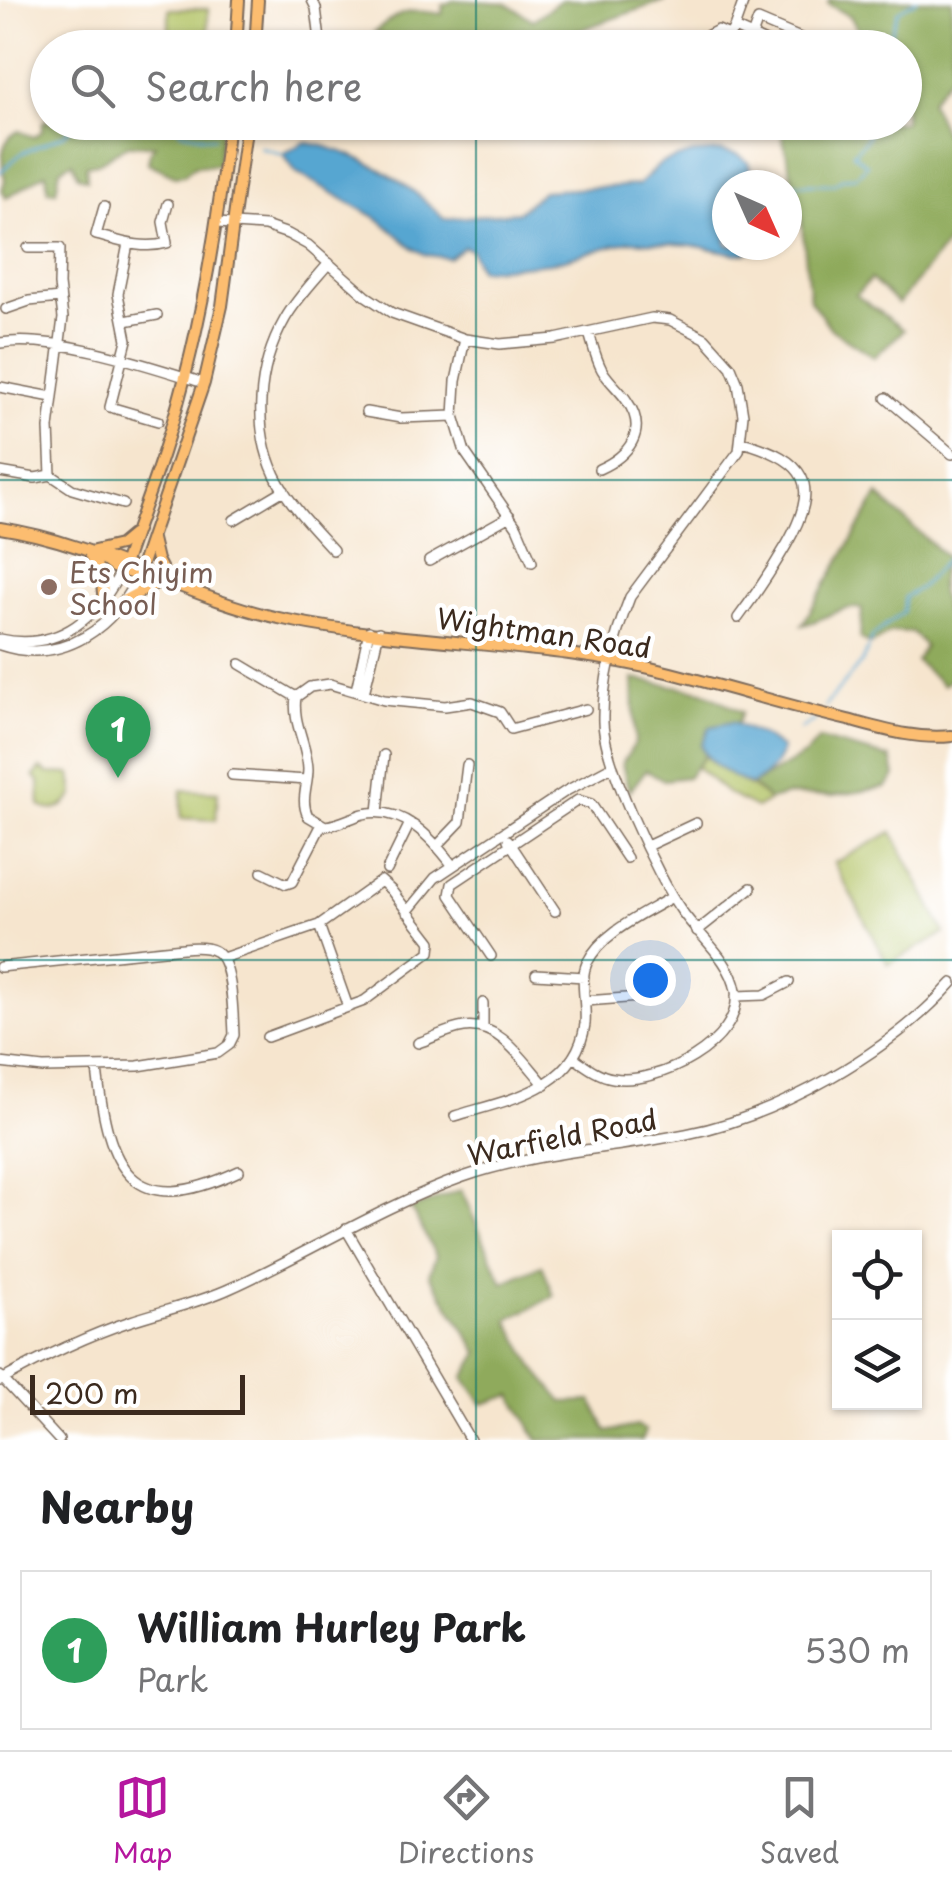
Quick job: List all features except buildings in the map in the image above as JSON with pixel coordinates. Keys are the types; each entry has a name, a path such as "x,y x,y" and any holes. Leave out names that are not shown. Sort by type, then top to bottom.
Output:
{"main road":[{"path":"237,30 239,0"},
{"path":"256,30 258,0"},
{"path":"123,566 164,452 204,301 227,140"},
{"path":"139,573 204,383 222,306 245,140"},
{"name":"Wightman Road","path":"0,528 49,538 139,573 291,621 561,651 667,672 905,735 952,736"},
{"path":"104,602 94,554 120,545 136,530"},
{"path":"126,600 163,581 152,538"}],"street":[{"path":"312,0 319,30"},
{"path":"733,30 744,0"},
{"path":"754,30 758,20 781,30"},
{"path":"104,207 96,234 128,244 156,246 167,243 163,222 168,204"},
{"path":"218,223 266,226 288,234 392,313 465,339 500,344 589,334 620,322 670,320 705,338 731,368 738,384 744,415 742,442 734,462 630,597 611,661 603,724 613,766 672,897 724,964 736,996 726,1025 694,1058 671,1070 631,1079 614,1078 573,1057"},
{"path":"128,244 118,285 128,340 110,407 158,421"},
{"path":"28,248 60,248 63,318 49,428 52,475"},
{"path":"328,263 285,320 265,370 261,396 262,436 270,462 284,490 333,550"},
{"path":"6,309 29,301 60,298"},
{"path":"124,321 157,315"},
{"path":"589,334 601,368 628,402 635,421 625,454 600,469"},
{"path":"465,339 454,416 471,463 510,516 532,562"},
{"path":"0,343 60,347 204,383"},
{"path":"0,387 52,397"},
{"path":"886,398 952,454"},
{"path":"366,412 401,418 454,416"},
{"path":"738,618 787,544 803,515 806,500 802,478 790,461 742,442"},
{"path":"0,472 35,478 52,475 72,489 123,504"},
{"path":"234,520 284,490"},
{"path":"429,560 510,516"},
{"path":"0,642 38,640 61,633 93,614 123,566"},
{"path":"0,642 26,651 60,648 94,632 126,600 139,573"},
{"path":"360,691 374,632"},
{"path":"240,664 296,698"},
{"path":"296,698 318,684 360,691 384,700 445,706 462,702 482,704 500,712 511,729 586,709"},
{"path":"296,698 295,717 307,760 304,810 321,826 378,812 410,823 438,845 453,866"},
{"path":"378,812 384,755"},
{"path":"438,845 460,822 468,765"},
{"path":"407,912 430,882 566,791 613,766"},
{"path":"232,775 307,780"},
{"path":"492,956 449,888 578,800 591,804 627,858"},
{"path":"648,846 696,822"},
{"path":"387,870 410,823"},
{"path":"262,872 286,884 292,882 321,826"},
{"path":"504,833 556,911"},
{"path":"224,958 319,925 381,882 430,942 430,952 371,998 267,1037"},
{"path":"697,931 751,888"},
{"path":"455,1116 545,1085 564,1070 583,1034 588,961 606,940 672,897"},
{"path":"319,925 348,1007"},
{"path":"0,967 183,948 210,949 224,958 234,1035 229,1045 218,1052 176,1060 97,1069 1,1066"},
{"path":"536,974 584,977"},
{"path":"736,996 764,995 789,982"},
{"name":"Warfield Road","path":"1,1378 97,1334 230,1289 394,1204 468,1176 690,1134 759,1113 820,1084 900,1031 952,983"},
{"path":"585,1002 640,997"},
{"path":"482,1028 483,1003"},
{"path":"418,1043 460,1027 482,1028 504,1039 545,1085"},
{"path":"97,1069 110,1146 136,1179 175,1193 206,1187 239,1171"},
{"path":"346,1229 470,1440"},
{"path":"1,1378 59,1440"}],"green space":[{"path":"455,0 506,3 533,20 561,0 666,0 580,30 377,30 405,13 442,14 443,5"},
{"path":"829,0 952,0 952,73 930,101 952,149 952,237 898,304 871,279 856,295 904,330 874,357 831,329 810,300 802,224 802,170 790,170 783,140 922,140 922,30 858,30 850,16 828,4"},
{"path":"169,9 208,9 208,30 169,30"},
{"path":"19,131 30,135 30,140 220,140 218,165 195,166 184,175 175,176 148,163 155,145 128,145 98,163 86,165 87,179 78,176 72,162 60,169 56,191 48,190 46,173 6,198 2,190 2,158 8,140"},
{"path":"878,495 948,559 940,587 952,638 952,679 943,685 916,661 925,646 912,632 891,632 870,645 860,638 862,609 846,609 802,625"},
{"path":"633,679 703,691 742,712 738,723 710,727 701,745 705,756 687,777 664,780 646,770 629,792 622,764 635,743"},
{"path":"819,739 891,758 895,776 887,787 770,800 751,785 806,754"},
{"path":"705,756 770,800 756,808 727,793 696,767"},
{"path":"41,768 48,773 71,774 74,794 59,808 40,806 39,781 34,776"},
{"path":"182,790 218,792 216,820 181,818"},
{"path":"892,832 945,933 888,964 834,863"},
{"path":"461,1190 503,1283 542,1265 554,1296 508,1320 533,1366 563,1402 592,1401 607,1432 637,1426 646,1431 642,1440 538,1440 512,1395 483,1404 464,1378 479,1353 429,1274 436,1256 411,1209"}],"water":[{"path":"305,142 344,152 398,180 444,219 518,212 543,191 638,185 661,163 693,153 721,151 739,155 750,170 712,170 712,249 630,241 550,263 479,270 471,250 464,247 449,258 426,255 413,248 380,220 296,172 283,154"},
{"path":"732,722 782,749 774,766 751,785 722,770 701,745 710,727"}],"waterway":[{"path":"892,30 898,11 917,0"},
{"path":"0,172 22,153 52,140"},
{"path":"802,184 834,184 856,177 867,165 853,154 865,140"},
{"path":"260,147 282,154"},
{"path":"825,706 862,662 873,636 903,612 905,597 921,587 952,553"},
{"path":"800,729 815,720"}],"place":[{"name":"Ets Chiyim School","path":"49,587"},
{"name":"William Hurley Park","path":"118,778"}]}
